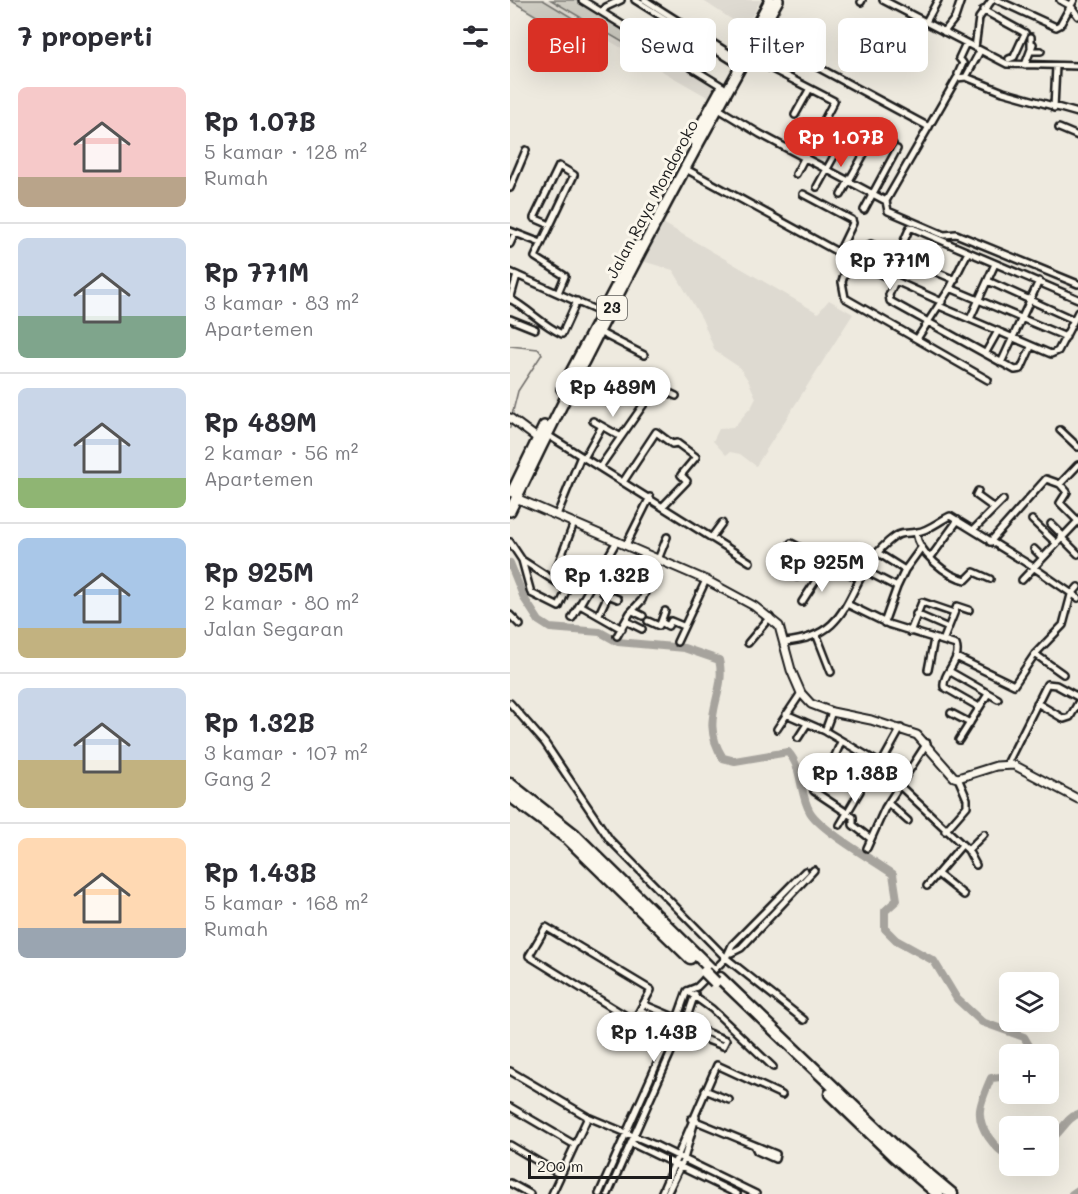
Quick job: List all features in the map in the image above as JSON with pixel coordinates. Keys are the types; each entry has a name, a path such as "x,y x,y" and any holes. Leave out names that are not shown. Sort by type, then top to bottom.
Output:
{"highway":[{"name":"Jalan Raya Mondoroko","path":"761,18 770,0"},
{"name":"Jalan Raya Mondoroko","path":"768,18 778,0"},
{"name":"Jalan Raya Mondoroko","path":"510,511 513,497 537,438 602,313 611,301 684,168 732,72"},
{"name":"Jalan Raya Mondoroko","path":"626,274 733,72"},
{"name":"Jalan Raya Mondoroko","path":"513,497 599,332 611,301"},
{"path":"510,784 575,835 894,1156 938,1194"},
{"path":"510,798 568,839 708,970"},
{"path":"718,980 897,1148 952,1194"}],"street":[{"path":"582,0 604,10 723,87"},
{"path":"604,10 605,0"},
{"path":"604,10 621,0"},
{"path":"883,0 918,18"},
{"path":"928,18 938,0"},
{"path":"944,32 955,18 961,0"},
{"path":"966,77 978,49 977,23 983,10 992,0"},
{"path":"1060,0 1073,3"},
{"path":"640,1 728,54"},
{"path":"1000,1 1056,27 1073,3"},
{"path":"1073,3 1078,16"},
{"path":"983,10 1025,33 1016,53 1009,59"},
{"path":"928,23 1007,64 1078,66"},
{"path":"1029,54 1031,37"},
{"path":"958,74 963,63 958,58 966,43"},
{"path":"1025,65 1033,44"},
{"path":"1016,53 1029,54 1041,51"},
{"path":"1054,108 1056,66"},
{"path":"769,72 834,101 796,174"},
{"path":"826,72 929,127"},
{"path":"1078,113 1054,108 966,77 956,80 886,201 887,210 911,224 968,252 1078,299"},
{"path":"795,115 809,90"},
{"path":"715,106 804,158 886,201"},
{"path":"1059,128 1078,135"},
{"path":"841,195 873,138 879,137 893,144"},
{"path":"817,188 844,138"},
{"path":"864,210 897,149"},
{"path":"510,188 526,150"},
{"path":"550,225 534,218 559,166 574,175 550,225 541,243 536,260 565,276 558,293"},
{"path":"684,168 849,258 1031,347 1055,353 1078,312"},
{"path":"803,194 852,220 853,223 839,252"},
{"path":"898,255 911,224"},
{"path":"911,224 946,236 956,234 1078,284"},
{"path":"510,244 512,232 541,243"},
{"path":"857,262 869,244 955,280"},
{"path":"917,339 941,304 968,252"},
{"path":"849,258 843,273 843,296 988,380"},
{"path":"970,319 995,264"},
{"path":"510,272 602,313"},
{"path":"517,275 510,300 562,334 577,301"},
{"path":"895,281 889,300 1001,363 1018,370 1031,347"},
{"path":"988,281 1074,320"},
{"path":"1001,363 1039,281"},
{"path":"950,288 1066,337"},
{"path":"510,319 535,329"},
{"path":"986,354 998,331"},
{"path":"599,332 644,355"},
{"path":"600,467 654,392 661,389 676,396"},
{"path":"510,418 537,438"},
{"path":"593,421 621,437"},
{"path":"557,515 582,457 602,426"},
{"path":"1060,430 1078,447"},
{"path":"623,482 657,431 696,458 681,475 687,481 663,506"},
{"path":"546,434 750,562"},
{"path":"1060,484 1078,465"},
{"path":"990,542 1044,480 1060,484 1067,493 1060,504 1078,521 1022,580"},
{"path":"978,491 976,495 994,508"},
{"path":"513,497 706,580 770,617 779,626 791,670 801,693 811,704 832,712 901,728 917,735 927,743 947,771 962,777 1007,764 1023,769 1078,799"},
{"path":"626,545 650,498"},
{"path":"973,530 1003,500"},
{"path":"784,642 805,640 817,636 828,628 847,604 864,570 878,553 903,531 916,533 950,516 1034,567 1075,596"},
{"path":"931,557 958,520"},
{"path":"1032,520 1056,543"},
{"path":"557,567 574,523"},
{"path":"711,538 722,523"},
{"path":"1051,524 1078,554"},
{"path":"916,533 921,548 962,579 966,580 974,572 990,579"},
{"path":"617,636 642,600 667,537"},
{"path":"572,618 617,541"},
{"path":"510,542 522,560 533,595 559,607 567,589 522,560"},
{"path":"791,543 858,578"},
{"path":"884,622 905,570 921,548"},
{"path":"1034,549 1042,557"},
{"path":"878,553 905,570"},
{"path":"560,559 577,568"},
{"path":"802,602 828,562"},
{"path":"797,577 808,569 822,571"},
{"path":"528,579 535,570"},
{"path":"864,570 897,587"},
{"path":"677,642 706,580"},
{"path":"956,657 1014,685 1035,654 1062,625 1078,587"},
{"path":"598,614 605,594 618,599"},
{"path":"910,632 922,602 954,614"},
{"path":"847,604 884,622 958,647 956,657 943,681 944,687 979,707"},
{"path":"580,605 621,629"},
{"path":"943,641 958,605 969,610"},
{"path":"633,611 643,616"},
{"path":"648,621 658,626 665,611"},
{"path":"916,614 946,627"},
{"path":"510,615 520,625"},
{"path":"748,643 770,617"},
{"path":"626,621 642,628"},
{"path":"661,622 668,626 672,621 683,626"},
{"path":"817,636 831,672"},
{"path":"928,670 934,639"},
{"path":"1035,654 1063,674"},
{"path":"949,671 998,699"},
{"path":"1007,764 1034,707 1049,684 1078,697"},
{"path":"777,729 801,693"},
{"path":"959,740 988,694"},
{"path":"510,703 545,743 610,840 726,958 804,1020"},
{"path":"1034,707 1064,719 1070,717 1078,703"},
{"path":"825,731 832,712"},
{"path":"951,713 970,723"},
{"path":"786,714 825,731 905,778"},
{"path":"798,738 807,724"},
{"path":"881,764 901,728"},
{"path":"835,756 841,742"},
{"path":"867,848 888,803 927,743"},
{"path":"821,777 814,791 853,816 853,825 871,838"},
{"path":"945,831 967,806 962,777"},
{"path":"840,825 860,791 843,781"},
{"path":"900,786 945,831 968,850 976,865"},
{"path":"888,803 908,821"},
{"path":"968,850 984,834"},
{"path":"927,886 939,875 962,845"},
{"path":"608,1194 687,991 697,987 731,953 737,951 814,870"},
{"path":"731,953 732,945 805,871"},
{"path":"939,875 964,895"},
{"path":"769,908 774,913"},
{"path":"546,927 651,990 642,1007 634,1021 529,956 546,927"},
{"path":"599,1194 630,1138 684,1027 697,987"},
{"path":"687,991 734,1030 773,1067"},
{"path":"642,1007 684,1027 726,1040 734,1030"},
{"path":"674,1022 684,1027"},
{"path":"667,1194 696,1113 717,1065 782,1095"},
{"path":"511,1074 588,1117 620,1131 677,1165 737,1194"},
{"path":"705,1090 729,1100"},
{"path":"510,1107 575,1145"},
{"path":"552,1194 588,1117"},
{"path":"694,1120 754,1145"},
{"path":"630,1138 681,1158 756,1194"},
{"path":"510,1145 561,1175"},
{"path":"510,1182 530,1194"},
{"path":"661,1194 670,1182"}],"shaded area":[{"path":"510,0 578,0 607,18 540,18"},
{"path":"510,0 543,0 573,18 540,18"},
{"path":"551,0 578,0 607,18 582,18"},
{"path":"702,0 761,0 751,18 730,18"},
{"path":"608,18 620,26 620,47 608,40"},
{"path":"608,19 620,26 620,41 608,34"},
{"path":"664,72 695,72 718,86 711,99"},
{"path":"663,223 818,313 829,300 853,314 756,466 740,454 730,452 726,455 713,441 719,429 733,428 752,406 756,398 748,380 739,367 715,351 702,319 673,270 642,261"}],"waterway":[{"path":"510,346 538,349 542,354 518,391 512,415"},
{"path":"510,428 511,423"},
{"path":"510,563 524,598 539,621 550,628 600,632 618,642 684,648 719,660 720,684 713,718 713,731 723,758 735,761 788,752 796,765 807,805 816,820 893,874 897,900 885,911 885,929 896,940 934,961 957,999 982,1022 1024,1037 1028,1044"},
{"path":"999,1077 991,1078 980,1110 985,1131 999,1149"},
{"path":"1059,1132 1078,1114"},
{"path":"1072,1194 1078,1190"}]}
